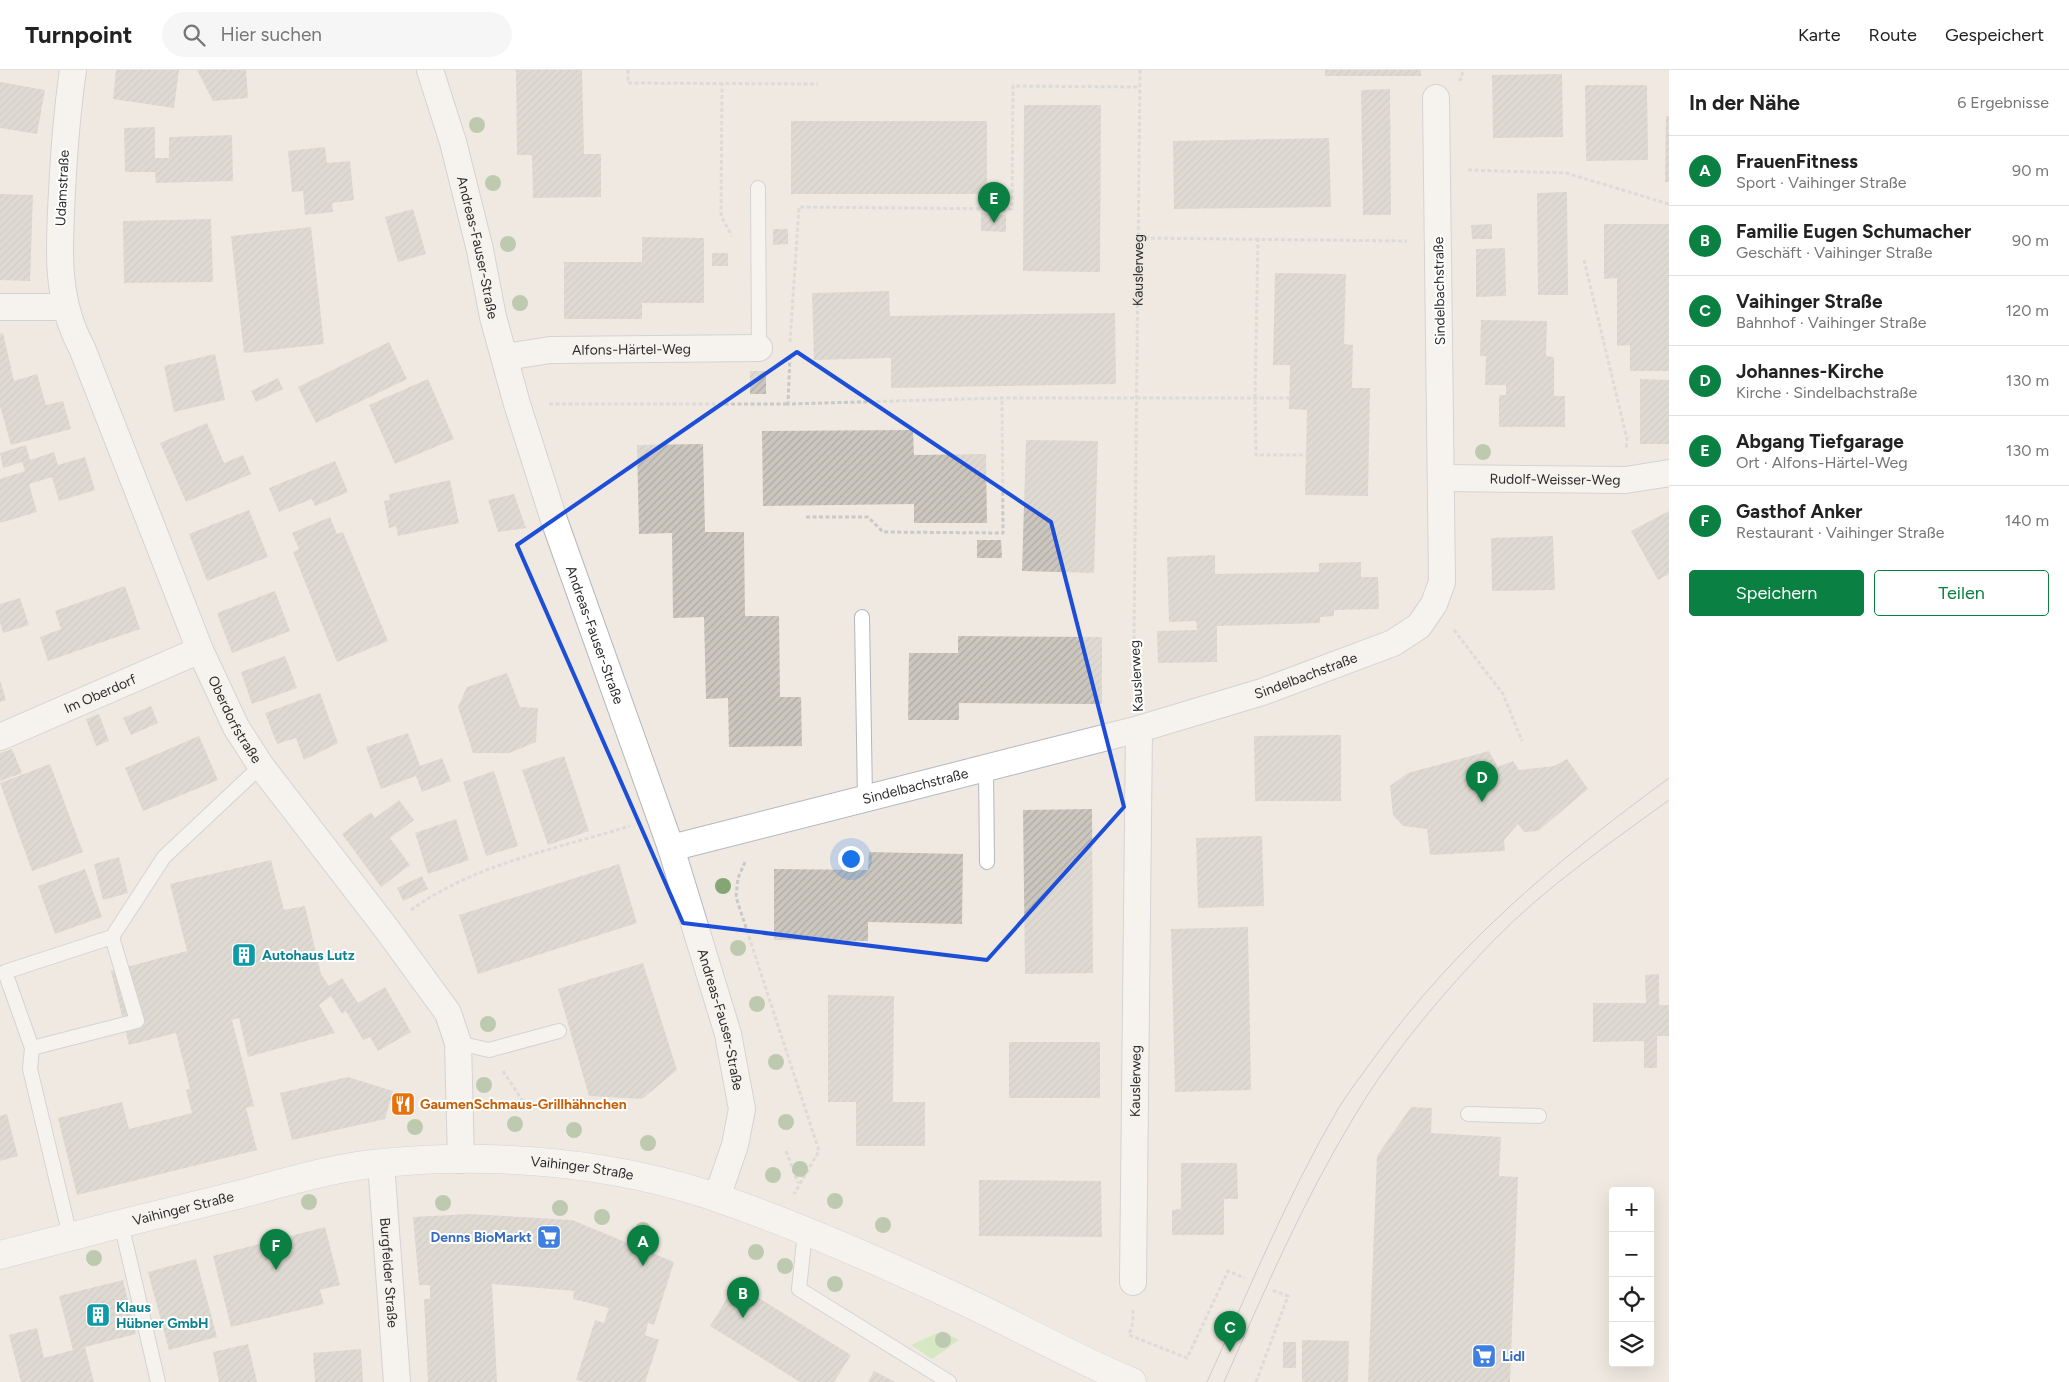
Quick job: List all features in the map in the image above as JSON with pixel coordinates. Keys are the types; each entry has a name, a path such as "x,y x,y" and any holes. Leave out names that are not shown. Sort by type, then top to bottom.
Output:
{"main road":[{"name":"Vaihinger Straße","path":"0,1255 313,1176 381,1163 461,1160 529,1162 588,1167 670,1184 717,1198 794,1227 950,1294 1117,1379"}],"street":[{"name":"Udamstraße","path":"65,307 58,261 65,119 73,70"},
{"name":"Andreas-Fauser-Straße","path":"430,70 453,142 480,250 493,316 517,404 554,520 671,848 728,1034 742,1109 735,1145 717,1198"},
{"name":"Sindelbachstraße","path":"671,848 1139,729 1262,692 1393,643 1419,626 1434,604 1442,582 1436,98"},
{"path":"0,307 65,307"},
{"name":"Oberdorfstraße","path":"65,307 200,650 236,727 261,766 386,928 448,1013 458,1043 461,1160"},
{"name":"Alfons-Härtel-Weg","path":"506,358 550,350 759,348"},
{"name":"Rudolf-Weisser-Weg","path":"1441,478 1626,480 1669,473"},
{"name":"Im Oberdorf","path":"0,738 200,650"},
{"name":"Kauslerweg","path":"1133,1282 1139,729"},
{"name":"Burgfelder Straße","path":"381,1163 397,1382"}],"lane":[{"path":"758,188 759,348"},
{"path":"862,617 865,798"},
{"path":"70,1236 30,1069 32,1048 5,972 112,937 164,858 261,766"},
{"path":"986,768 988,862"},
{"path":"32,1048 137,1021 112,937"},
{"path":"458,1043 489,1050 559,1031"},
{"path":"1468,1114 1539,1116"},
{"path":"121,1223 158,1382"},
{"path":"794,1227 799,1289 949,1382"}],"path":[{"path":"628,70 628,84 722,82 818,84"},
{"name":"Kauslerweg","path":"1139,729 1134,640 1140,70"},
{"path":"722,82 720,216 732,233 732,243"},
{"path":"788,404 799,207 1012,209 1013,86 1140,87"},
{"path":"1437,168 1566,173 1669,204"},
{"path":"1138,238 1438,241"},
{"path":"1258,238 1255,397 1256,455 1306,456"},
{"path":"1584,260 1626,439 1626,480"},
{"path":"806,517 868,517 883,532 1003,533 1002,398"},
{"path":"517,404 788,404 1002,398 1289,398"},
{"path":"1434,604 1503,694 1522,741"},
{"path":"386,928 426,899 483,870 660,817"},
{"path":"735,831 746,858 738,878 736,897 819,1151 798,1184"},
{"path":"489,1050 526,1106"},
{"path":"786,1151 798,1184 794,1227"},
{"path":"1129,1335 1186,1358 1228,1271 1245,1278"},
{"path":"1256,1382 1288,1296 1272,1290"}],"highlighted area":[{"path":"797,352 1051,522 1124,807 987,960 683,923 517,545"}],"green space":[{"path":"942,1331 959,1340 932,1359 911,1345"}],"building":[{"path":"116,70 179,70 174,108 113,99"},
{"path":"197,70 246,70 248,98 213,101"},
{"path":"516,70 582,70 584,154 601,154 601,197 533,198 532,155 517,155"},
{"path":"1325,70 1421,70 1421,76 1325,76"},
{"path":"1562,74 1563,137 1493,138 1492,75"},
{"path":"0,82 45,90 37,134 0,128"},
{"path":"1585,85 1647,85 1648,160 1586,161"},
{"path":"1390,89 1391,215 1363,215 1361,90"},
{"path":"1024,105 1101,105 1100,272 1023,271"},
{"path":"1666,116 1669,116 1669,182 1665,182"},
{"path":"791,121 987,121 987,194 791,194"},
{"path":"155,127 155,158 169,158 169,137 232,135 233,181 156,183 155,172 125,172 124,128"},
{"path":"1329,138 1331,207 1174,209 1173,141"},
{"path":"325,147 327,163 350,161 354,200 332,203 333,212 305,215 303,191 292,192 288,151"},
{"path":"1567,192 1568,295 1538,295 1537,193"},
{"path":"0,194 33,195 30,281 0,280"},
{"path":"413,209 426,254 398,262 385,217"},
{"path":"981,213 1006,215 1006,232 981,231"},
{"path":"211,219 213,282 124,283 123,221"},
{"path":"1492,224 1492,239 1472,239 1471,225"},
{"path":"1604,224 1669,224 1669,371 1630,371 1630,345 1617,346 1617,278 1604,279"},
{"path":"311,227 324,344 244,353 231,236"},
{"path":"773,229 788,229 788,244 773,245"},
{"path":"642,237 704,238 704,303 642,303 642,319 564,319 564,262 642,262"},
{"path":"1505,248 1506,296 1476,297 1476,249"},
{"path":"712,253 728,253 728,266 712,266"},
{"path":"1275,273 1346,274 1344,344 1353,345 1352,388 1370,388 1368,496 1305,495 1307,410 1289,409 1290,365 1273,365"},
{"path":"889,291 890,316 1115,313 1116,384 891,388 891,358 814,360 812,293"},
{"path":"1481,320 1547,321 1546,356 1554,357 1554,396 1565,396 1565,427 1499,427 1499,395 1506,395 1506,385 1485,385 1486,356 1480,356"},
{"path":"3,333 14,381 37,374 46,405 63,401 71,429 11,445 0,406 0,334"},
{"path":"389,342 407,379 316,423 298,387"},
{"path":"215,354 225,400 174,412 164,366"},
{"path":"750,371 766,371 766,394 750,394"},
{"path":"278,378 283,389 256,402 251,391"},
{"path":"428,379 454,439 395,464 369,405"},
{"path":"1640,379 1669,380 1669,444 1640,444"},
{"path":"207,423 224,463 243,455 251,474 186,502 160,443"},
{"path":"913,430 914,455 986,454 987,523 914,523 914,504 763,506 762,431"},
{"path":"1026,440 1098,441 1094,573 1022,571"},
{"path":"703,444 705,532 744,532 745,616 779,616 780,697 801,697 802,746 729,747 728,698 706,699 704,617 673,618 672,533 639,534 637,445"},
{"path":"26,445 30,460 54,452 58,465 85,457 95,490 59,501 52,477 29,484 37,512 0,523 0,479 25,471 22,462 3,468 0,453"},
{"path":"335,461 348,492 315,506 312,499 279,512 269,488"},
{"path":"450,480 459,523 398,536 396,526 389,528 384,501 390,500 389,494"},
{"path":"514,494 526,528 498,532 488,500"},
{"path":"249,510 268,557 207,581 189,534"},
{"path":"1669,511 1669,574 1658,580 1631,531"},
{"path":"330,517 337,534 343,532 388,641 337,662 293,552 299,549 292,533"},
{"path":"1553,536 1555,590 1492,591 1491,538"},
{"path":"977,540 1001,540 1002,558 977,558"},
{"path":"1215,555 1215,574 1319,572 1319,563 1361,562 1361,577 1378,577 1379,609 1334,610 1334,616 1320,617 1320,623 1217,626 1217,662 1158,663 1157,631 1197,630 1196,621 1169,622 1167,557"},
{"path":"125,586 140,629 48,661 40,637 61,629 55,611"},
{"path":"275,591 290,631 232,653 217,613"},
{"path":"20,598 29,625 3,633 0,622 0,604"},
{"path":"958,636 1102,637 1102,704 959,703 959,720 908,720 909,653 958,653"},
{"path":"285,656 297,688 252,704 241,672"},
{"path":"507,673 520,707 538,708 536,742 509,753 473,753 458,707 467,687"},
{"path":"0,680 6,700 0,702"},
{"path":"320,693 338,743 304,760 296,738 277,744 265,713"},
{"path":"151,706 158,723 131,735 123,718"},
{"path":"99,714 109,741 96,746 86,719"},
{"path":"408,733 420,766 442,758 451,781 422,792 416,776 381,789 366,747"},
{"path":"1341,735 1341,801 1255,801 1254,736"},
{"path":"199,736 218,780 143,811 125,768"},
{"path":"12,749 22,773 0,781 0,753"},
{"path":"1489,751 1498,767 1513,761 1519,770 1554,766 1567,759 1588,789 1538,831 1524,832 1518,824 1504,840 1505,851 1430,855 1427,829 1403,826 1393,815 1390,786 1408,773"},
{"path":"564,756 589,831 548,845 522,770"},
{"path":"50,764 83,852 32,871 0,783"},
{"path":"494,771 518,846 486,856 463,782"},
{"path":"399,800 414,820 390,838 410,865 381,887 342,834 371,812 375,818"},
{"path":"1092,809 1093,973 1025,974 1023,810"},
{"path":"456,819 469,860 428,874 415,833"},
{"path":"1262,836 1264,906 1198,908 1196,838"},
{"path":"869,852 963,854 962,924 868,922 868,941 774,940 774,869 868,870"},
{"path":"119,857 128,893 103,900 94,864"},
{"path":"271,860 284,910 305,906 321,974 329,986 342,978 358,1003 385,987 411,1032 378,1051 370,1037 363,1040 346,1011 342,1014 331,996 319,1005 335,1033 248,1057 239,1018 232,1020 254,1106 246,1108 257,1150 77,1195 58,1118 122,1102 129,1129 192,1113 186,1090 190,1089 176,1033 129,1045 111,971 187,951 170,884"},
{"path":"619,864 637,923 478,974 459,915"},
{"path":"85,869 102,917 55,934 38,886"},
{"path":"422,876 428,889 403,901 397,888"},
{"path":"1248,927 1251,1090 1175,1092 1171,929"},
{"path":"643,963 677,1070 642,1099 589,1096 558,989"},
{"path":"1659,974 1659,1005 1669,1005 1669,1036 1657,1036 1657,1068 1644,1068 1644,1041 1593,1042 1593,1003 1646,1003 1645,975"},
{"path":"828,995 894,996 893,1102 925,1102 925,1146 856,1146 856,1102 828,1102"},
{"path":"1009,1042 1100,1042 1100,1098 1009,1098"},
{"path":"348,1077 393,1091 385,1119 292,1140 280,1093"},
{"path":"1411,1107 1432,1108 1431,1133 1501,1137 1499,1176 1518,1177 1510,1382 1368,1382 1377,1156"},
{"path":"7,1114 18,1156 0,1161 0,1116"},
{"path":"1181,1163 1237,1163 1238,1199 1224,1199 1224,1235 1172,1235 1172,1210 1181,1209"},
{"path":"979,1180 1101,1181 1102,1237 979,1236"},
{"path":"471,1214 572,1220 674,1262 654,1325 648,1323 645,1335 659,1340 645,1382 584,1382 576,1380 595,1320 604,1323 609,1308 573,1299 574,1291 492,1284 497,1382 428,1382 424,1299 430,1299 430,1285 419,1285 413,1217"},
{"path":"325,1227 340,1285 320,1290 324,1304 231,1327 213,1256"},
{"path":"196,1259 217,1337 169,1350 148,1272"},
{"path":"123,1280 136,1334 85,1347 94,1382 21,1382 9,1335 37,1328 44,1358 73,1350 59,1296"},
{"path":"736,1284 851,1355 834,1382 800,1382 710,1326"},
{"path":"1302,1340 1349,1341 1348,1382 1302,1382"},
{"path":"1283,1342 1296,1342 1296,1368 1283,1368"},
{"path":"248,1344 257,1382 219,1382 213,1352"},
{"path":"361,1349 363,1382 315,1382 313,1353"},
{"path":"874,1371 895,1382 868,1382"}],"tram line":[{"path":"1207,1382 1269,1244 1319,1142 1351,1089 1406,1016 1474,941 1510,906 1587,841 1669,778"},
{"path":"1224,1382 1285,1247 1335,1149 1369,1093 1419,1024 1495,939 1536,901 1579,866 1669,800"}],"place":[{"name":"Abgang Tiefgarage","path":"994,223"},
{"name":"Johannes-Kirche","path":"1482,802"},
{"name":"Autohaus Lutz","path":"244,955"},
{"name":"GaumenSchmaus-Grillhähnchen","path":"403,1104"},
{"name":"Denns BioMarkt","path":"549,1237"},
{"name":"FrauenFitness","path":"643,1266"},
{"name":"Gasthof Anker","path":"276,1270"},
{"name":"Klaus Hübner GmbH","path":"98,1315"},
{"name":"Familie Eugen Schumacher","path":"743,1318"},
{"name":"Vaihinger Straße","path":"1230,1352"},
{"name":"Lidl","path":"1484,1356"}]}
